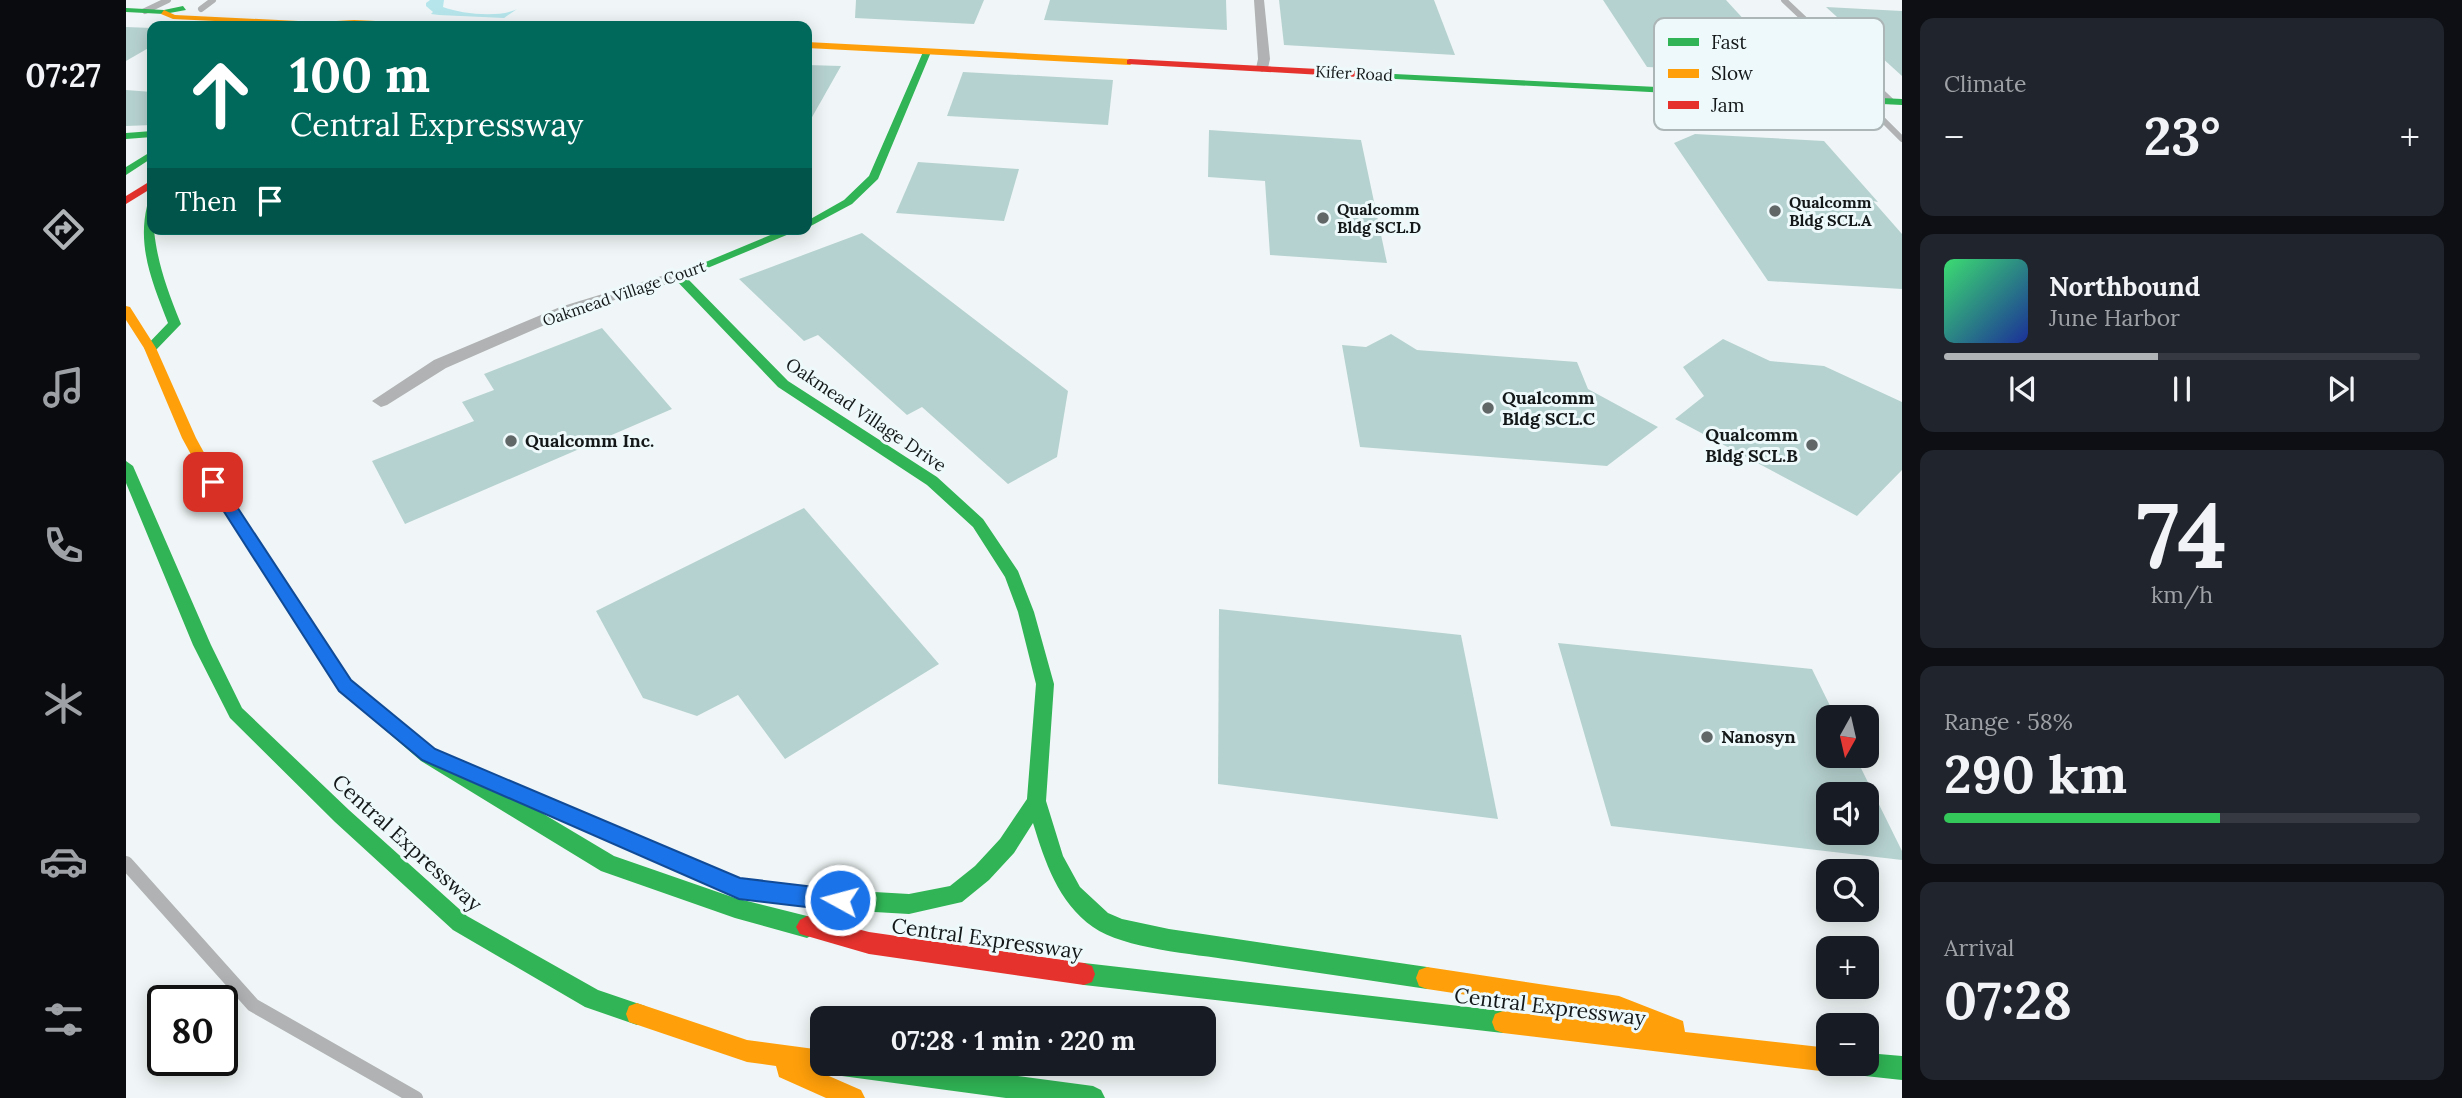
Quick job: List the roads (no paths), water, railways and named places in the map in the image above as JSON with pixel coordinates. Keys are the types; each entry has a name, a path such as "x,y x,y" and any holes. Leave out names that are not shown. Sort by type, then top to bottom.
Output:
{"main road":[{"path":"126,10 145,11 166,6 181,8 207,4 334,16 344,21"},
{"path":"166,6 173,17 256,21"},
{"path":"355,21 374,9"},
{"path":"389,21 403,10"},
{"name":"Kifer Road","path":"812,46 1654,89"},
{"path":"812,222 848,202 874,177 928,52"},
{"path":"126,136 147,134"},
{"path":"126,172 147,157"},
{"path":"126,201 147,186"},
{"path":"147,216 147,242 175,324 150,348"},
{"name":"Oakmead Village Court","path":"678,276 781,235"},
{"name":"Oakmead Village Drive","path":"678,276 777,379 932,481 978,523 1012,575 1039,654 1045,684 1036,802"},
{"name":"Central Expressway","path":"126,310 150,348 189,438 213,482 345,685 428,754 608,864 735,908 869,943 1065,972 1816,1059"},
{"name":"Central Expressway","path":"126,466 129,480 202,645 236,713 342,816 460,923 593,999 747,1051 810,1059"},
{"path":"428,754 739,888 840,900 909,904 955,895 982,873 1007,846 1036,802"},
{"path":"1036,802 1050,850 1066,883 1083,907 1119,928 1169,940 1619,1007 1725,1049"},
{"path":"747,1051 853,1098"},
{"path":"1879,1066 1902,1068"},
{"path":"931,1076 1093,1098"}],"street":[{"path":"1259,0 1264,59 1262,68"},
{"name":"Oakmead Village Court","path":"381,401 440,364 566,310 678,276"}],"lane":[{"path":"1784,0 1804,18"},
{"path":"1884,121 1902,139"},
{"path":"126,863 253,1005 416,1098"}],"place":[{"name":"Qualcomm Bldg SCL.A","path":"1775,211"},
{"name":"Qualcomm Bldg SCL.D","path":"1323,218"},
{"name":"Qualcomm Bldg SCL.C","path":"1488,408"},
{"name":"Qualcomm Inc.","path":"511,441"},
{"name":"Qualcomm Bldg SCL.B","path":"1812,445"},
{"name":"Nanosyn","path":"1707,737"}]}
